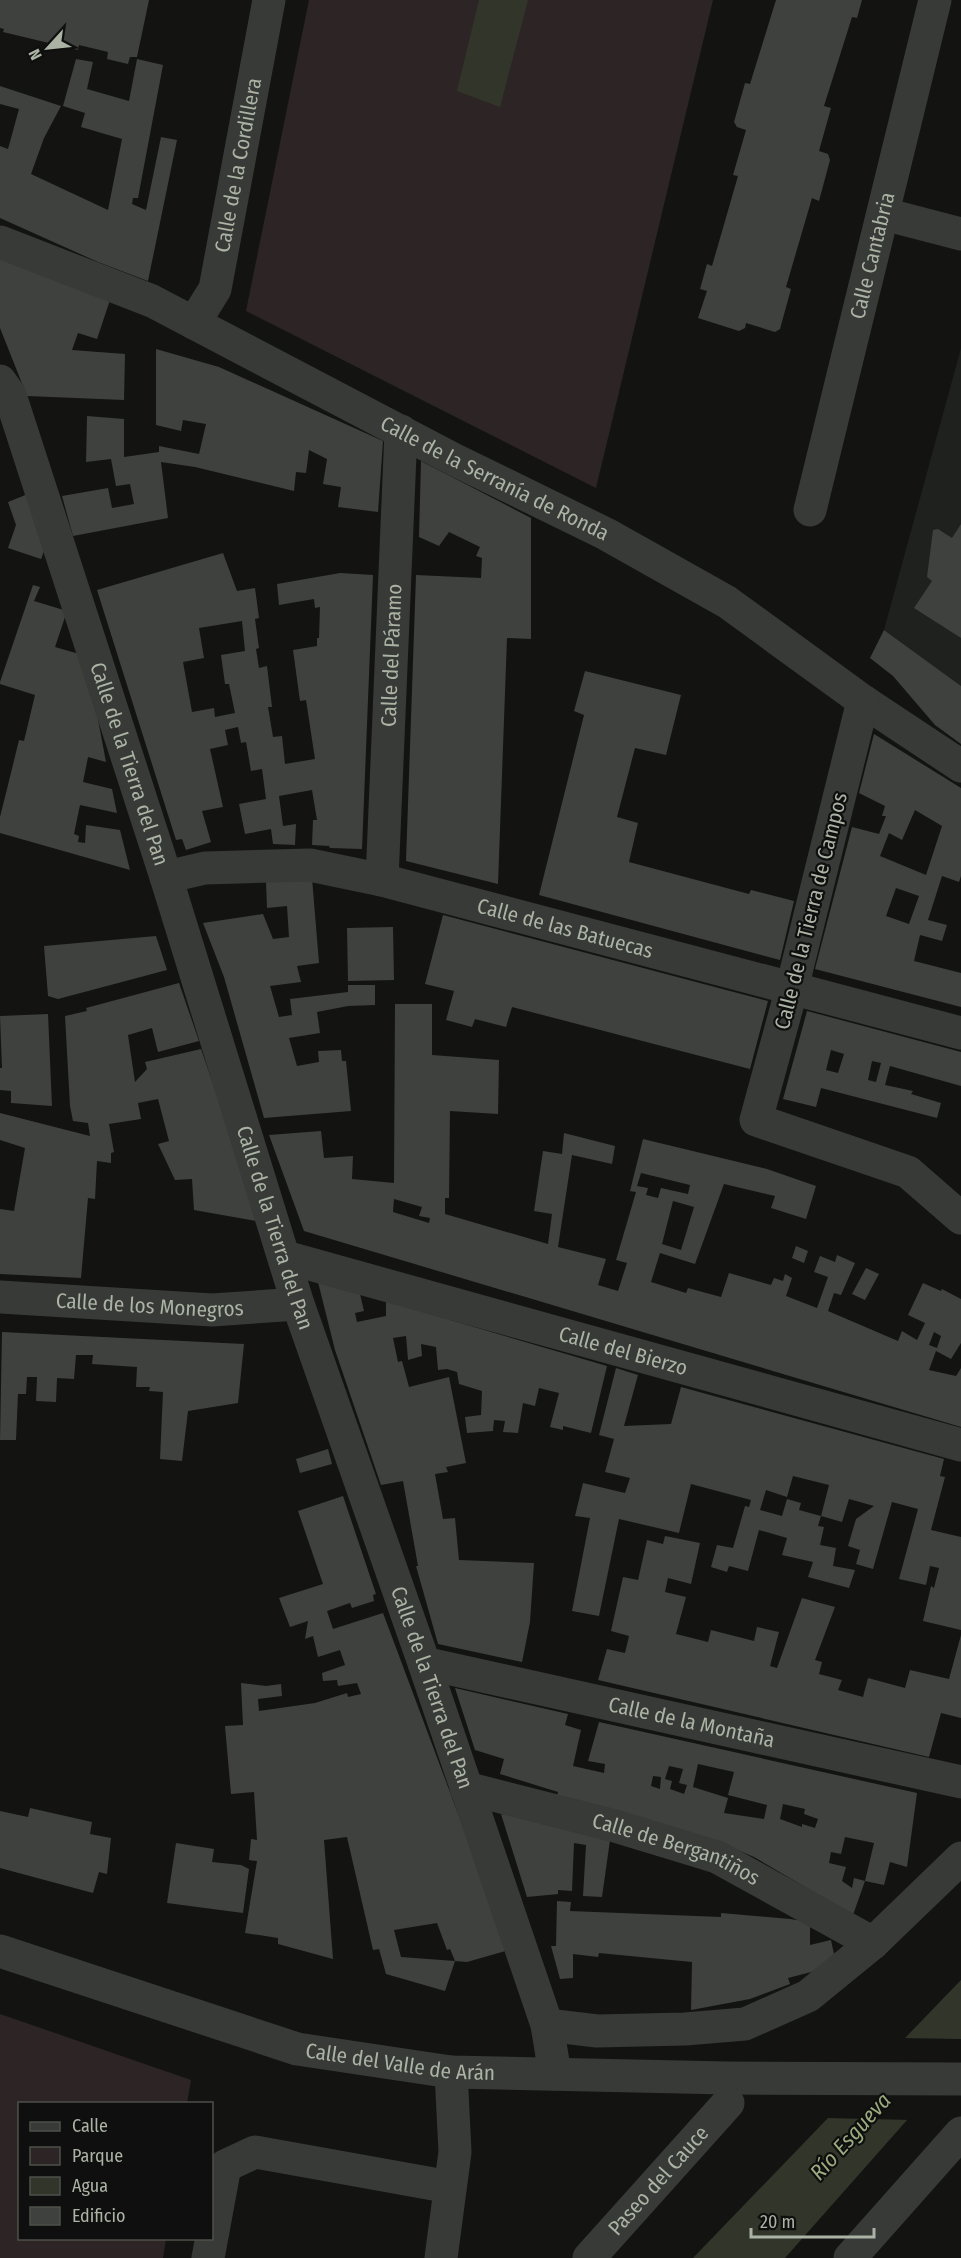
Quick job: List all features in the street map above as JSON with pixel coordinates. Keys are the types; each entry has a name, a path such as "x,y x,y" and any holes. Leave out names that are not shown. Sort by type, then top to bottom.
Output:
{"street":[{"name":"Calle de la Cordillera","path":"195,323 214,290 269,0"},
{"name":"Calle Cantabria","path":"810,510 935,0"},
{"path":"884,214 961,234"},
{"name":"Calle de la Serranía de Ronda","path":"0,242 152,301 455,460 606,534 727,602 863,701 961,766"},
{"name":"Calle de la Tierra del Pan","path":"0,381 10,395 166,878 298,1304 424,1663 547,2025 555,2074"},
{"name":"Calle del Páramo","path":"382,879 401,431"},
{"name":"Calle de la Tierra de Campos","path":"863,701 792,988 756,1120 908,1172 961,1218"},
{"name":"Calle de las Batuecas","path":"166,878 205,868 310,865 382,879 961,1033"},
{"name":"Calle del Bierzo","path":"285,1257 961,1445"},
{"name":"Calle de los Monegros","path":"0,1297 212,1310 298,1304"},
{"name":"Calle de la Montaña","path":"424,1663 961,1782"},
{"name":"Calle de Bergantiños","path":"466,1788 615,1826 717,1857 873,1943"},
{"path":"547,2025 597,2031 685,2029 745,2024 808,1996 873,1943 961,1858"},
{"name":"Calle del Valle de Arán","path":"0,1951 297,2049 451,2072 961,2079"},
{"path":"441,2258 455,2152 451,2072"},
{"name":"Paseo del Cauce","path":"590,2258 728,2103"},
{"path":"850,2258 961,2133"},
{"path":"213,2231 225,2166 255,2152 450,2187"},
{"path":"208,2258 211,2240"}],"shaded area":[{"path":"961,348 961,686 884,630"}],"green space":[{"path":"309,0 713,0 596,488 246,311"},
{"path":"0,2014 191,2080 187,2102 18,2102 18,2240 166,2240 163,2258 0,2258"}],"water":[{"path":"479,0 528,0 500,107 457,91"},
{"name":"Río Esgueva","path":"961,1980 961,2059 785,2258 693,2258"}],"pier":[{"path":"901,2038 961,2039 961,2064 911,2120 824,2118"}],"building":[{"path":"0,0 149,0 137,57 130,57 128,64 107,59 108,52 79,45 78,50 3,32 4,29 0,28"},
{"path":"776,0 862,0 857,18 852,17 824,106 831,108 819,151 828,154 830,160 819,201 812,198 786,287 791,289 780,329 775,332 746,323 745,328 739,331 698,318 707,291 700,289 707,264 712,266 738,176 733,175 746,130 737,127 734,122 745,83 750,84"},
{"path":"76,59 93,62 87,89 129,101 137,59 163,65 138,198 133,198 132,204 146,210 161,137 177,140 148,281 98,262 0,218 0,146 8,149 19,109 0,104 0,86 61,106 44,138 31,174 108,210 122,139 81,127 85,113 63,106"},
{"path":"0,258 111,297 97,339 78,333 72,350 125,354 124,400 27,396 0,328"},
{"path":"156,349 219,367 383,441 378,512 338,507 341,487 323,484 327,459 309,450 306,473 296,472 294,491 195,467 161,462 168,518 73,536 62,496 108,488 112,508 134,504 130,484 116,486 111,459 86,462 87,416 124,419 124,457 159,452 159,446 199,454 206,424 183,420 181,431 156,425"},
{"path":"421,461 531,518 531,639 507,638 498,884 406,861 416,575 481,578 482,558 476,556 480,547 449,532 439,546 419,537"},
{"path":"28,494 46,546 41,559 8,548 16,525 8,502"},
{"path":"961,524 961,638 914,608 932,581 927,577 933,530 938,529 952,538"},
{"path":"223,553 237,591 255,588 259,618 255,619 259,668 267,666 272,707 268,707 273,737 282,736 285,764 315,759 306,700 300,701 293,650 317,646 320,607 315,608 314,599 279,605 277,584 340,573 373,575 362,849 312,845 313,820 317,820 312,790 279,796 283,826 296,824 295,845 273,844 271,829 245,834 239,804 266,799 262,769 251,771 246,742 241,743 238,727 225,730 228,745 210,749 223,807 202,811 211,842 186,850 182,839 176,840 97,590","holes":["242,621 245,651 221,655 225,684 229,684 235,713 215,717 214,708 192,712 183,662 204,658 199,628"]},
{"path":"33,585 40,587 34,601 67,611 55,647 86,656 106,762 88,757 83,782 112,789 117,813 80,805 74,834 79,836 78,842 85,843 86,825 120,830 130,870 0,833 0,817 19,740 24,741 35,695 0,684 0,682"},
{"path":"884,630 961,686 961,744 935,725 893,676 870,658"},
{"path":"585,671 681,695 666,755 635,748 617,817 638,823 629,862 749,894 751,890 794,901 780,960 539,895 584,715 574,711"},
{"path":"874,734 961,788 961,876 959,882 942,876 928,920 947,925 942,941 920,935 914,961 961,973 961,1007 815,969 852,827 879,834 886,816 882,816 885,806 859,793","holes":["915,810 942,826 926,875 880,856 889,833 902,840","896,888 919,896 909,924 886,916"]},
{"path":"312,878 319,963 297,966 301,982 270,986 279,1017 292,1015 290,999 348,992 348,985 375,985 375,1005 348,1006 317,1012 320,1033 289,1038 297,1066 319,1062 318,1051 341,1050 342,1061 346,1061 351,1111 264,1118 224,977 203,923 263,914 273,939 289,937 287,906 267,908 266,882"},
{"path":"443,915 768,1001 750,1069 512,1007 506,1027 475,1019 472,1027 446,1020 454,991 425,984"},
{"path":"393,927 394,980 348,981 347,928"},
{"path":"156,936 167,970 58,999 48,996 44,946"},
{"path":"179,983 199,1041 158,1052 152,1028 128,1035 135,1082 147,1069 145,1062 201,1049 261,1222 194,1210 192,1179 175,1180 158,1144 169,1141 158,1099 138,1103 141,1119 109,1124 114,1152 111,1153 111,1163 97,1161 95,1199 88,1198 81,1278 0,1274 0,1209 14,1211 25,1148 0,1140 0,1113 90,1136 88,1123 73,1121 70,1106 65,1016 87,1011 86,1008"},
{"path":"395,1004 432,1004 432,1055 499,1060 498,1114 450,1111 449,1198 445,1198 445,1214 548,1244 552,1214 534,1211 543,1151 562,1154 564,1133 615,1146 612,1164 572,1155 558,1247 606,1259 598,1285 618,1291 627,1263 616,1260 636,1192 630,1191 643,1139 767,1169 816,1186 806,1219 771,1208 775,1196 724,1184 695,1264 660,1253 651,1282 686,1293 688,1288 721,1297 729,1273 771,1285 774,1278 783,1281 785,1274 792,1278 786,1296 817,1308 828,1277 814,1272 820,1256 835,1262 837,1255 855,1263 841,1295 834,1293 828,1311 898,1341 902,1331 917,1340 925,1323 908,1315 923,1283 941,1291 942,1289 961,1299 961,1343 951,1359 936,1351 929,1370 956,1376 961,1368 961,1427 304,1231 269,1135 321,1131 324,1158 353,1156 352,1179 394,1183","holes":["641,1173 690,1185 688,1194 661,1188 658,1198 646,1195 648,1188 637,1186","394,1199 422,1207 419,1216 430,1218 429,1223 393,1212","673,1201 694,1207 681,1250 662,1244","934,1332 941,1336 937,1348 929,1345"]},
{"path":"807,1011 961,1052 961,1086 890,1066 885,1085 913,1091 911,1094 941,1103 937,1118 821,1088 816,1107 783,1099","holes":["831,1050 844,1054 838,1073 826,1070","872,1061 881,1063 876,1082 868,1080"]},
{"path":"48,1014 52,1106 11,1103 11,1091 0,1090 0,1068 2,1068 0,1016"},
{"path":"796,1246 808,1251 804,1263 792,1258"},
{"path":"866,1268 879,1274 865,1300 852,1294"},
{"path":"318,1282 360,1294 364,1311 355,1313 357,1322 386,1316 386,1301 607,1366 591,1433 563,1426 563,1430 550,1427 559,1393 539,1388 535,1406 523,1403 518,1433 503,1432 505,1421 494,1420 493,1431 467,1433 465,1417 481,1415 482,1391 459,1384 457,1372 447,1369 438,1370 436,1347 421,1344 422,1356 408,1360 406,1336 393,1338 398,1362 402,1361 409,1387 449,1377 466,1463 446,1467 448,1472 435,1474 443,1519 455,1518 459,1560 534,1563 530,1622 522,1662 438,1644 416,1566 418,1566 403,1481 381,1485 335,1350"},
{"path":"2,1332 244,1344 238,1403 188,1411 182,1461 160,1459 163,1392 149,1391 150,1387 136,1387 137,1367 92,1364 93,1355 76,1355 74,1379 57,1378 56,1402 36,1401 37,1377 27,1377 26,1394 18,1394 16,1440 0,1440"},
{"path":"616,1368 638,1375 624,1426 671,1424 681,1387 944,1459 940,1476 945,1477 931,1530 961,1537 961,1630 923,1621 931,1586 934,1588 939,1568 930,1566 926,1585 899,1579 918,1509 892,1502 873,1569 856,1564 860,1550 848,1546 856,1519 874,1506 849,1499 842,1522 821,1516 818,1526 824,1527 820,1545 836,1548 833,1566 855,1570 849,1588 808,1577 813,1562 782,1555 787,1538 759,1530 748,1571 729,1566 727,1572 711,1567 717,1545 733,1548 745,1506 749,1507 751,1500 691,1484 679,1533 619,1519 599,1616 572,1611 590,1518 575,1516 583,1483 625,1493 630,1478 605,1472 614,1439 599,1435","holes":["793,1476 829,1485 821,1516 799,1510 801,1503 787,1499 782,1516 760,1510 766,1490 787,1497"]},
{"path":"328,1449 332,1464 300,1473 296,1459"},
{"path":"343,1496 376,1594 373,1595 374,1601 352,1608 350,1603 327,1611 333,1629 383,1613 509,1950 467,1962 455,1961 445,1991 386,1974 379,1949 373,1950 347,1837 324,1840 333,1959 278,1944 278,1938 245,1933 257,1861 249,1860 251,1839 257,1840 254,1792 231,1794 225,1726 243,1725 241,1683 266,1686 281,1684 282,1696 258,1699 259,1711 315,1703 347,1693 348,1697 361,1694 357,1683 338,1686 337,1680 323,1681 322,1673 345,1665 340,1650 318,1657 313,1636 305,1639 308,1621 290,1627 279,1598 323,1584 298,1511","holes":["437,1923 447,1950 450,1949 455,1961 401,1957 394,1930"]},
{"path":"665,1536 700,1543 691,1584 668,1578 665,1592 686,1597 676,1634 708,1642 711,1630 754,1641 757,1627 779,1632 770,1666 777,1668 802,1598 835,1607 815,1660 822,1662 819,1674 842,1680 838,1690 863,1697 868,1678 905,1688 910,1670 949,1679 961,1635 961,1718 941,1713 929,1757 598,1680 607,1649 625,1653 629,1636 611,1631 623,1577 638,1580 647,1540 663,1544"},
{"path":"455,1688 568,1714 565,1725 581,1730 573,1766 604,1773 605,1764 588,1761 599,1722 917,1793 907,1867 890,1862 884,1885 865,1881 853,1915 754,1857 717,1841 556,1800 558,1792 500,1774 504,1759 475,1750","holes":["698,1764 734,1772 728,1795 767,1805 764,1819 724,1813 728,1798 693,1787","669,1766 683,1769 679,1783 687,1785 684,1794 670,1789 672,1781 665,1779","653,1776 661,1777 660,1789 651,1786","783,1804 805,1809 804,1814 818,1819 815,1828 802,1824 802,1827 780,1819","845,1837 874,1843 865,1881 854,1878 852,1888 842,1881 846,1867 829,1863 831,1852 841,1854"]},
{"path":"30,1808 92,1822 90,1834 111,1838 107,1874 99,1872 93,1893 0,1868 0,1811 28,1817"},
{"path":"501,1814 611,1833 602,1897 583,1896 586,1845 574,1843 572,1891 558,1890 558,1894 527,1897"},
{"path":"176,1843 214,1849 212,1862 241,1865 249,1869 243,1913 167,1903"},
{"path":"557,1901 571,1902 570,1911 721,1917 721,1913 810,1922 810,1945 831,1940 834,1954 819,1970 788,1978 790,1984 750,1999 691,2010 692,1962 599,1953 598,1957 573,1954 573,1978 560,1979 551,1946 556,1946"}]}
